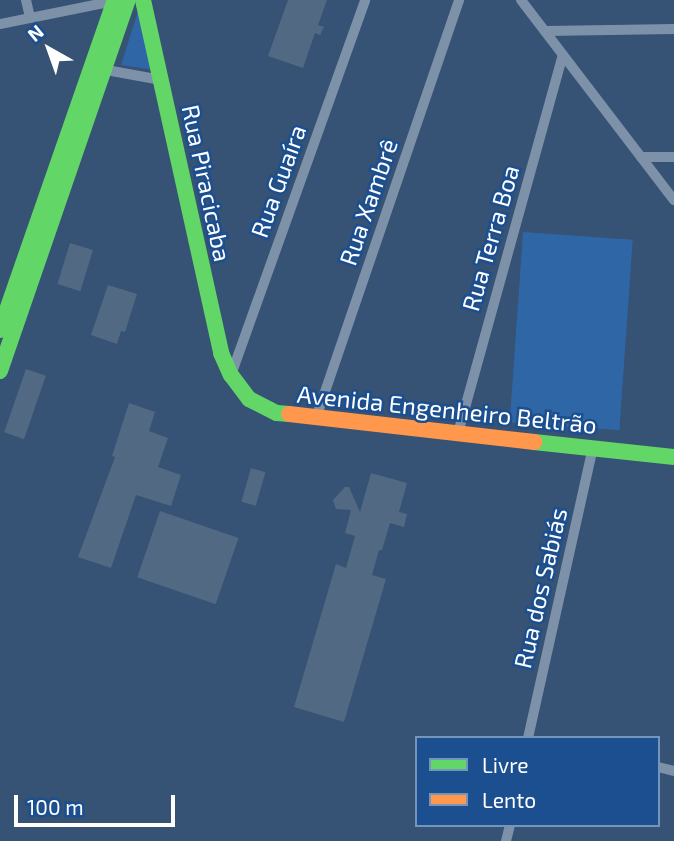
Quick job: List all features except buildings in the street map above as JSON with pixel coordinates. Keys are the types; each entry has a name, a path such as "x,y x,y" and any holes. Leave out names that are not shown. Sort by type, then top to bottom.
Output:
{"street":[{"path":"26,0 30,18"},
{"path":"0,24 119,0 0,371"},
{"name":"Rua Piracicaba","path":"143,0 221,353 231,375"},
{"name":"Rua Guaíra","path":"231,375 365,0"},
{"name":"Rua Xambrê","path":"316,418 459,0"},
{"path":"521,0 674,200"},
{"path":"545,31 674,29"},
{"name":"Rua Terra Boa","path":"458,433 563,55"},
{"path":"97,69 161,80"},
{"path":"641,157 674,157"},
{"path":"0,330 62,172"},
{"name":"Avenida Engenheiro Beltrão","path":"231,375 249,400 266,410 316,418 674,457"},
{"name":"Rua dos Sabiás","path":"531,736 593,448"}],"shaded area":[{"path":"138,11 153,70 121,65"},
{"path":"523,232 633,240 619,430 510,423"}],"traffic: fast":[{"path":"0,371 128,0"},
{"path":"143,0 221,353 231,375 249,399 277,413 289,414"},
{"path":"0,330 114,3"},
{"path":"534,442 674,457"}],"traffic: slow":[{"path":"289,414 534,442"}]}
